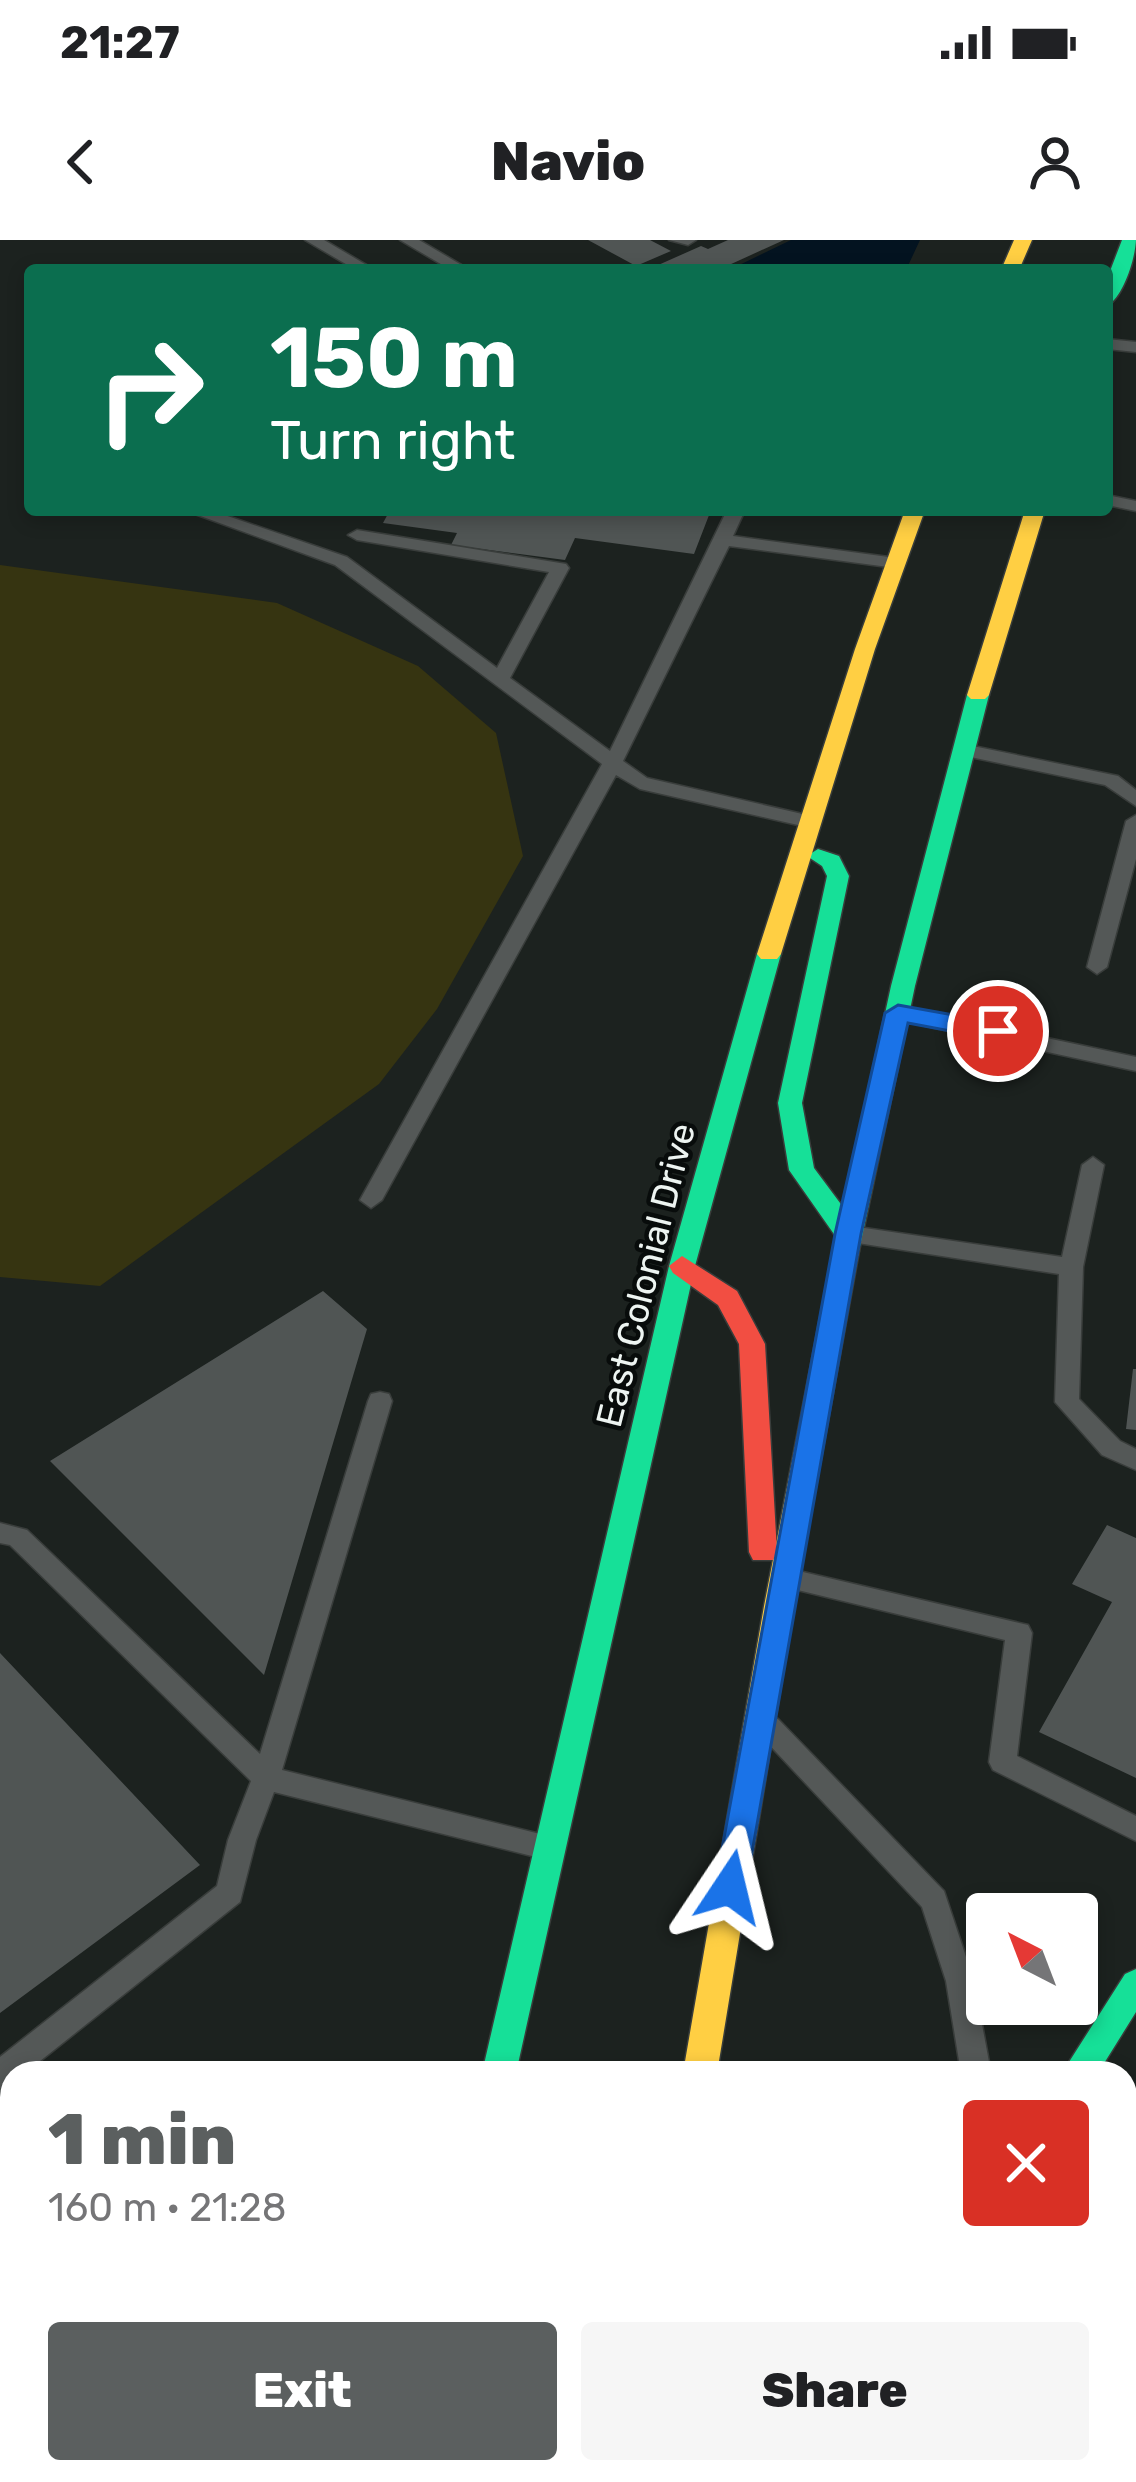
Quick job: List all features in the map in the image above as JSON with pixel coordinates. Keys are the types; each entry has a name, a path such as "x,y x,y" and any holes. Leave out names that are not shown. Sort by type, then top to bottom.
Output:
{"main road":[{"path":"1113,286 1131,240"},
{"name":"East Colonial Drive","path":"502,2061 682,1266 740,1049 913,516"},
{"path":"702,2061 769,1658 848,1234 963,749 1033,516"},
{"path":"984,673 985,580"},
{"path":"803,850 831,861 838,876 790,1103 802,1170 848,1234"},
{"path":"682,1266 728,1298 752,1344 769,1658"},
{"path":"1087,2061 1136,1984"}],"lane":[{"path":"314,240 356,264"},
{"path":"407,240 451,264"},
{"path":"677,240 688,240"},
{"path":"211,516 341,561 502,676 640,783 811,822"},
{"path":"341,561 369,516"},
{"path":"371,1200 611,763 733,516"},
{"path":"357,535 560,568 502,676"},
{"path":"723,540 896,563"},
{"path":"963,749 1111,780 1136,800"},
{"path":"1097,967 1136,821"},
{"path":"898,1013 1136,1064"},
{"path":"1093,1165 1071,1267 1066,1402 1112,1448 1136,1460"},
{"path":"848,1234 1071,1267"},
{"path":"18,2061 230,1893 242,1840 266,1778 380,1401"},
{"path":"0,1533 18,1537 266,1778 548,1848"},
{"path":"784,1578 1019,1633 1004,1762 1136,1829"},
{"path":"759,1716 934,1900 960,1981 974,2061"}],"shaded area":[{"path":"0,565 277,603 418,666 496,733 523,856 437,1009 379,1084 100,1286 0,1277"}],"water":[{"path":"791,240 920,240 909,264 741,264"}],"building":[{"path":"588,240 650,240 671,251 632,264"},
{"path":"728,240 784,240 731,264 660,264 701,246 708,249"},
{"path":"387,516 709,516 694,554 575,538 565,560 451,545 457,533 383,523"},
{"path":"323,1291 367,1329 264,1675 50,1461"},
{"path":"1136,1369 1136,1430 1126,1429"},
{"path":"1107,1525 1136,1538 1136,1778 1039,1732 1112,1602 1072,1584"},
{"path":"0,1653 200,1865 0,2013"}],"traffic: fast":[{"path":"1113,286 1131,240"},
{"path":"846,1251 903,986 978,695"},
{"path":"818,856 831,861 838,876 790,1103 802,1170 848,1234"},
{"path":"502,2061 682,1266 769,954"},
{"path":"1087,2061 1136,1984"}],"traffic: slow":[{"path":"1013,264 1023,240"},
{"path":"769,954 865,649 913,516"},
{"path":"978,695 1033,516"},
{"path":"702,2061 779,1606 846,1251"}],"traffic: jam":[{"path":"682,1266 728,1298 752,1344 763,1552"}],"route":[{"path":"730,1887 848,1234 898,1013 998,1031"}]}
